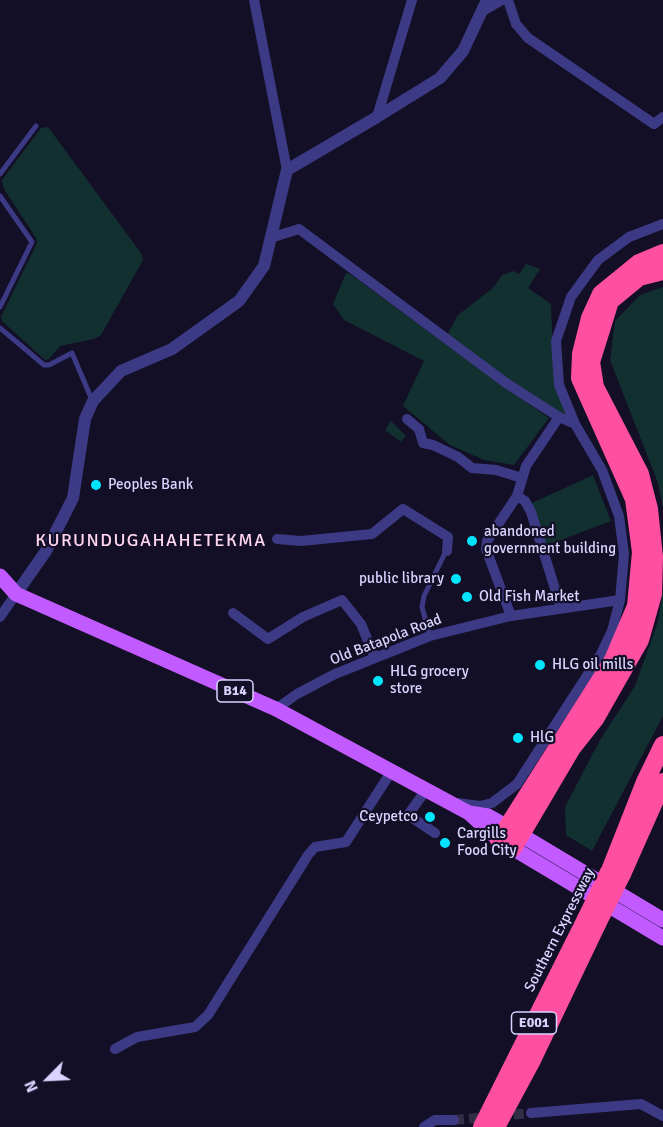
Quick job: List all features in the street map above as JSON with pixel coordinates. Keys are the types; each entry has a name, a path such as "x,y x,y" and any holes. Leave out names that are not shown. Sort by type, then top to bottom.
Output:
{"highway":[{"path":"510,837 613,660 636,606 641,552 634,499 580,378 581,354 590,318 601,294 639,263 663,253"},
{"path":"510,837 595,719 640,640 653,594 654,557 649,509 640,474 595,387 591,362 610,301 639,277 663,271"},
{"name":"Southern Expressway","path":"617,871 645,782 663,746"},
{"name":"Southern Expressway","path":"482,1127 592,922 663,782"},
{"name":"Southern Expressway","path":"496,1127 531,1062 592,922"}],"main road":[{"name":"B14","path":"0,576 16,594 276,709 663,920"},
{"name":"B14","path":"510,837 661,934"}],"street":[{"path":"0,617 46,551 73,498 84,419 93,401 121,371 172,349 239,301 264,266 286,170 254,0"},
{"path":"377,117 412,0"},
{"path":"286,170 440,78 463,51 485,5 502,0"},
{"path":"508,0 516,24 528,38 654,124 663,117"},
{"path":"449,803 480,806 492,803 517,784 601,654 612,631 620,600 624,554 619,516 602,470 575,424 559,385 556,341 571,297 597,260 629,237 663,224"},
{"path":"270,238 299,230 506,383 559,417 575,424"},
{"path":"511,616 486,549 487,541 517,496 526,466 559,417"},
{"path":"407,419 419,429 423,443 433,445 458,457 472,468 496,470 522,478"},
{"path":"517,496 525,501 531,512 561,608"},
{"path":"277,539 301,541 372,534 403,508 448,537 447,550"},
{"path":"233,613 268,639 303,617 342,600 361,624 375,658"},
{"name":"Old Batapola Road","path":"276,709 297,694 335,674 430,636 511,616 620,600"},
{"path":"115,1048 137,1037 195,1027 208,1015 308,855 315,847 346,842 392,772"},
{"path":"426,790 408,815 435,833"},
{"path":"531,1113 641,1104 663,1116"},
{"path":"424,1127 435,1120 454,1120"}],"lane":[{"path":"0,174 36,126"},
{"path":"0,196 32,242 0,308"},
{"path":"0,328 44,364 49,365 72,353 93,401"},
{"path":"430,636 422,607 424,596 447,550"}],"green space":[{"path":"48,127 141,253 143,260 101,335 94,339 60,346 49,359 45,360 2,321 1,317 37,243 4,189 2,180 41,128"},
{"path":"526,264 540,269 528,288 551,304 553,354 575,424 545,408 447,335 458,315 493,288 502,275 514,271 519,274"},
{"path":"346,273 549,418 514,465 484,460 450,445 403,406 424,361 344,320 333,304"},
{"path":"663,287 663,509 658,483 610,360 615,321 640,295"},
{"path":"391,421 406,436 401,442 385,430"},
{"path":"593,475 611,521 545,546 532,503"},
{"path":"663,589 663,716 592,851 566,835 565,807 600,740 635,686 658,622"}],"tunnel":[{"path":"454,1120 531,1113"}],"place":[{"name":"Peoples Bank","path":"96,485"},
{"name":"abandoned government building","path":"472,541"},
{"name":"public library","path":"456,579"},
{"name":"Old Fish Market","path":"467,597"},
{"name":"HLG oil mills","path":"540,665"},
{"name":"HLG grocery store","path":"378,681"},
{"name":"HlG","path":"518,738"},
{"name":"Ceypetco","path":"430,817"},
{"name":"Cargills Food City","path":"445,843"}],"district":[{"name":"KURUNDUGAHAHETEKMA","path":"151,541"}]}
